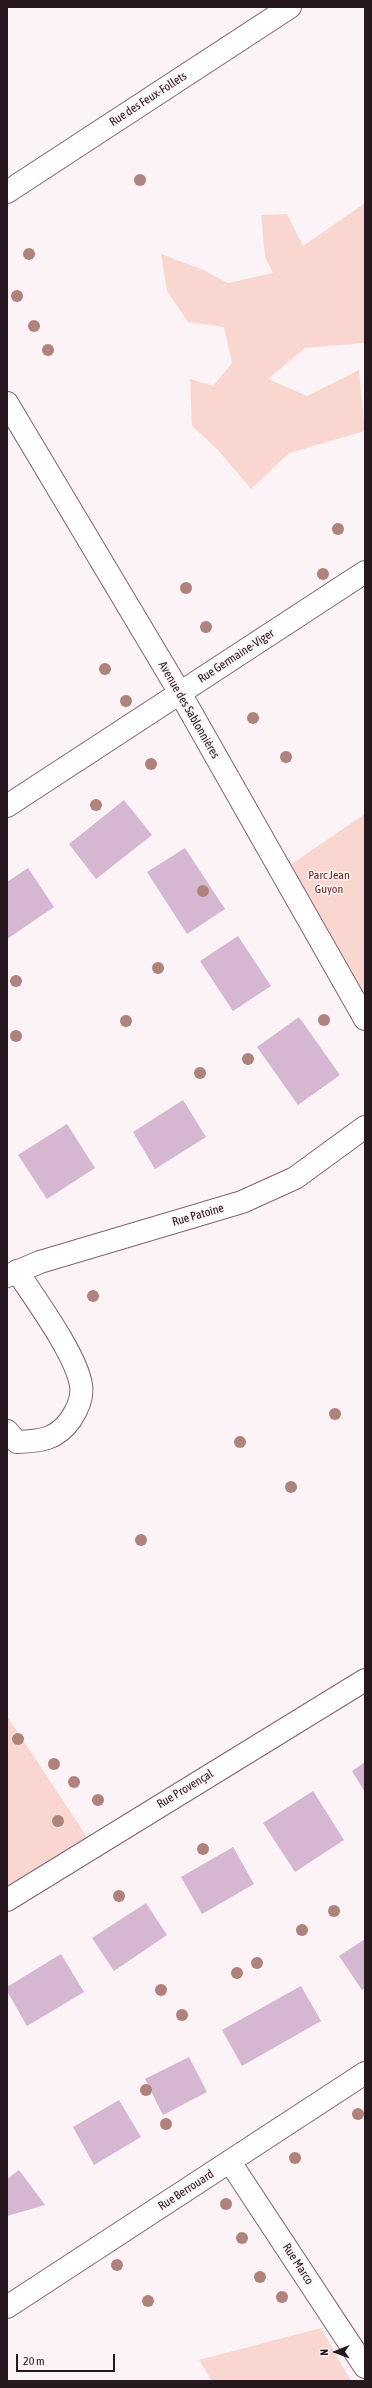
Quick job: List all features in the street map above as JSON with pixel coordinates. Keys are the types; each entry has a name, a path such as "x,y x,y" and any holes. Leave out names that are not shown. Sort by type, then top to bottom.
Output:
{"street":[{"name":"Rue des Feux-Follets","path":"7,192 290,7"},
{"name":"Avenue des Sablonnières","path":"7,403 180,693 365,1019"},
{"name":"Rue Germaine-Viger","path":"7,806 365,572"},
{"name":"Rue Patoine","path":"7,1431 18,1442 43,1441 65,1428 78,1408 82,1386 75,1363 12,1274 40,1262 242,1202 295,1178 365,1127"},
{"name":"Rue Provençal","path":"7,1900 365,1680"},
{"name":"Rue Berrouard","path":"7,2307 365,2074"},
{"name":"Rue Marco","path":"230,2162 365,2367"}],"green space":[{"path":"365,203 365,343 305,348 268,379 307,396 359,370 365,431 289,453 251,489 218,450 192,426 190,379 213,386 232,363 224,327 188,322 167,291 161,254 203,270 228,283 273,273 265,257 261,215 287,214 303,246"},
{"name":"Parc Jean Guyon","path":"365,814 365,1019 281,871"},
{"path":"7,1716 93,1846 7,1900"},
{"path":"321,2328 351,2381 212,2381 199,2360"}],"building":[{"path":"124,800 152,835 96,879 69,844"},
{"path":"185,848 225,909 187,934 147,872"},
{"path":"28,868 54,907 7,939 7,882"},
{"path":"238,936 271,986 233,1011 200,961"},
{"path":"299,1017 340,1075 298,1105 257,1047"},
{"path":"183,1100 206,1137 155,1169 133,1132"},
{"path":"67,1124 95,1168 47,1199 18,1155"},
{"path":"365,1762 365,1792 352,1771"},
{"path":"313,1791 344,1840 295,1872 263,1823"},
{"path":"233,1847 254,1884 202,1914 181,1877"},
{"path":"146,1903 167,1935 114,1971 92,1938"},
{"path":"365,1939 365,1988 362,1990 339,1956"},
{"path":"61,1954 84,1992 27,2026 7,1991 7,1987"},
{"path":"301,1986 321,2021 242,2066 222,2030"},
{"path":"189,2057 207,2092 163,2115 145,2079"},
{"path":"119,2100 141,2137 94,2165 73,2127"},
{"path":"19,2170 45,2205 7,2216 7,2179"}]}
